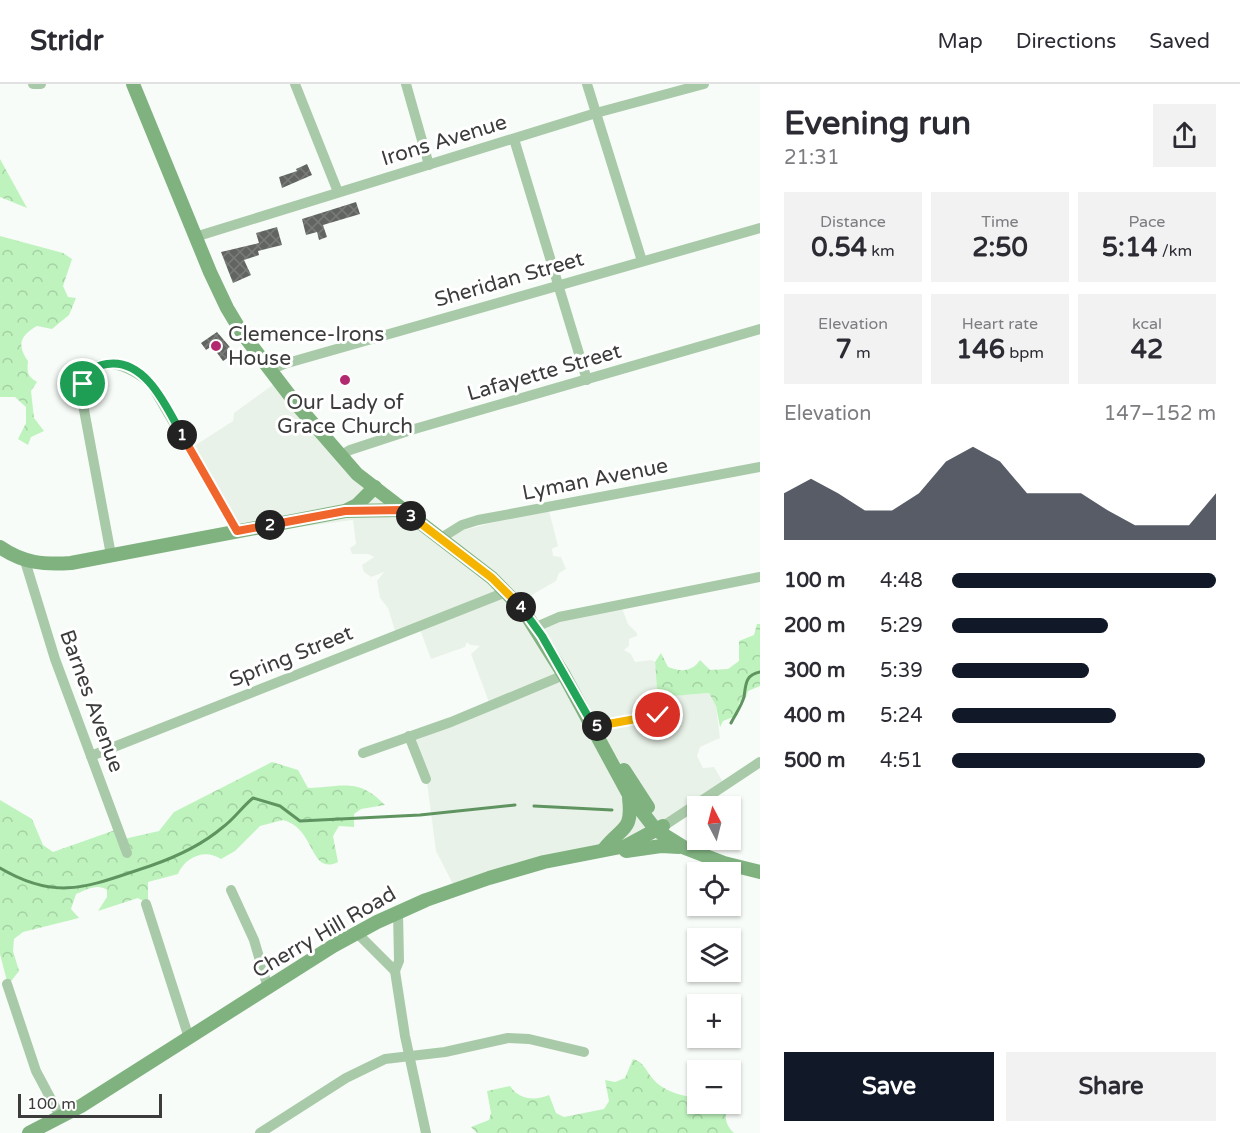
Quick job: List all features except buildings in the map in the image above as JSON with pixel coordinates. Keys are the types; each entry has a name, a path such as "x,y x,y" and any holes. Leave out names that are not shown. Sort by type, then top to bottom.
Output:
{"main road":[{"path":"133,84 195,237 232,316 271,370 357,474 441,538 506,592 536,627 594,727 628,795 631,811 627,826 603,851"},
{"path":"351,508 357,494 357,474"},
{"path":"351,508 375,487"},
{"path":"0,547 25,561 59,564 351,508 402,510"},
{"path":"594,727 660,827 760,870"},
{"path":"628,795 685,848"},
{"name":"Cherry Hill Road","path":"29,1133 61,1118 357,933 398,912 489,878 626,846 660,827"},
{"path":"568,858 584,858 661,846 685,848 724,863 760,870"}],"street":[{"path":"33,84 42,84"},
{"path":"295,84 338,192"},
{"path":"406,84 429,165"},
{"path":"587,84 642,261"},
{"name":"Irons Avenue","path":"195,237 596,113 704,84"},
{"path":"514,139 587,380"},
{"name":"Sheridan Street","path":"271,370 284,364 559,284 760,228"},
{"name":"Lafayette Street","path":"340,456 350,450 411,430 760,329"},
{"path":"111,555 82,399 85,378 98,366 117,364 130,368 151,384 237,531"},
{"name":"Lyman Avenue","path":"441,538 462,525 478,520 760,467"},
{"name":"Barnes Avenue","path":"25,561 55,659 127,853"},
{"path":"536,627 559,616 760,578"},
{"name":"Spring Street","path":"91,756 506,592"},
{"path":"363,753 535,689 564,675"},
{"path":"594,727 658,715"},
{"path":"409,736 426,779"},
{"path":"660,827 760,762"},
{"path":"231,890 254,940 268,988"},
{"path":"146,904 189,1038"},
{"path":"398,912 399,960 395,971 409,1054 426,1133"},
{"path":"357,933 395,971"},
{"path":"7,984 36,1071 61,1118"},
{"path":"260,1133 361,1070 386,1059 409,1054 445,1052 508,1038 529,1039 584,1052"}],"shaded area":[{"path":"278,381 307,420 415,519 448,534 549,511 558,546 552,549 553,556 561,557 566,569 559,573 556,581 535,593 521,605 536,625 622,608 628,624 637,633 637,636 629,639 629,646 624,650 631,654 635,662 652,660 655,662 659,713 672,696 709,693 716,706 720,738 700,747 697,756 703,768 714,767 726,787 709,796 687,796 687,808 628,840 455,888 436,851 427,783 411,739 490,705 471,654 480,646 470,645 467,642 465,647 431,659 419,627 396,634 388,608 380,598 377,581 384,572 371,577 364,572 362,565 374,557 368,554 352,554 350,548 356,544 353,520 239,535 191,448 233,421 234,413"}],"green space":[{"path":"0,159 27,208 0,197"},
{"path":"0,236 63,253 72,259 63,286 68,297 76,298 69,315 52,329 37,326 27,333 21,345 28,361 28,373 37,382 31,391 34,418 44,431 31,437 28,445 18,439 26,423 26,407 15,397 0,397"},
{"path":"757,624 760,624 760,686 748,691 746,697 739,703 738,715 723,721 720,727 716,706 709,693 672,696 659,713 651,715 648,697 657,689 655,662 661,653 668,667 673,669 690,669 700,660 710,670 728,669 739,661 739,641 754,635"},
{"path":"272,762 298,770 308,788 358,787 367,790 385,805 361,809 354,814 354,827 339,826 333,836 338,862 329,865 317,857 307,840 294,825 283,820 260,826 235,851 221,859 202,854 185,863 178,874 148,882 148,904 138,898 98,911 107,897 107,890 95,887 76,894 71,909 79,918 23,932 14,939 13,951 19,971 8,985 0,954 0,800 32,819 43,845 53,852 118,829 124,839 159,831 174,812"},
{"path":"633,1059 637,1060 657,1083 677,1094 687,1096 687,1114 726,1114 727,1122 734,1133 477,1133 471,1127 489,1120 491,1113 487,1091 510,1086 523,1097 538,1098 549,1095 556,1113 564,1117 604,1109 609,1101 605,1080 615,1082 625,1078"}],"waterway":[{"path":"731,723 743,700 747,681 751,675 760,672"},
{"path":"0,868 21,879 40,885 58,888 92,884 150,866 188,850 227,824 253,798 280,806 300,821 420,815 515,805"},
{"path":"534,806 612,810"}],"place":[{"name":"Clemence-Irons House","path":"216,346"},
{"name":"Our Lady of Grace Church","path":"345,380"}],"route":[{"path":"83,384 88,373 93,369 111,364 130,368 151,384 237,531 345,511 402,510 492,578 519,605 542,636 594,727 658,715"}]}
